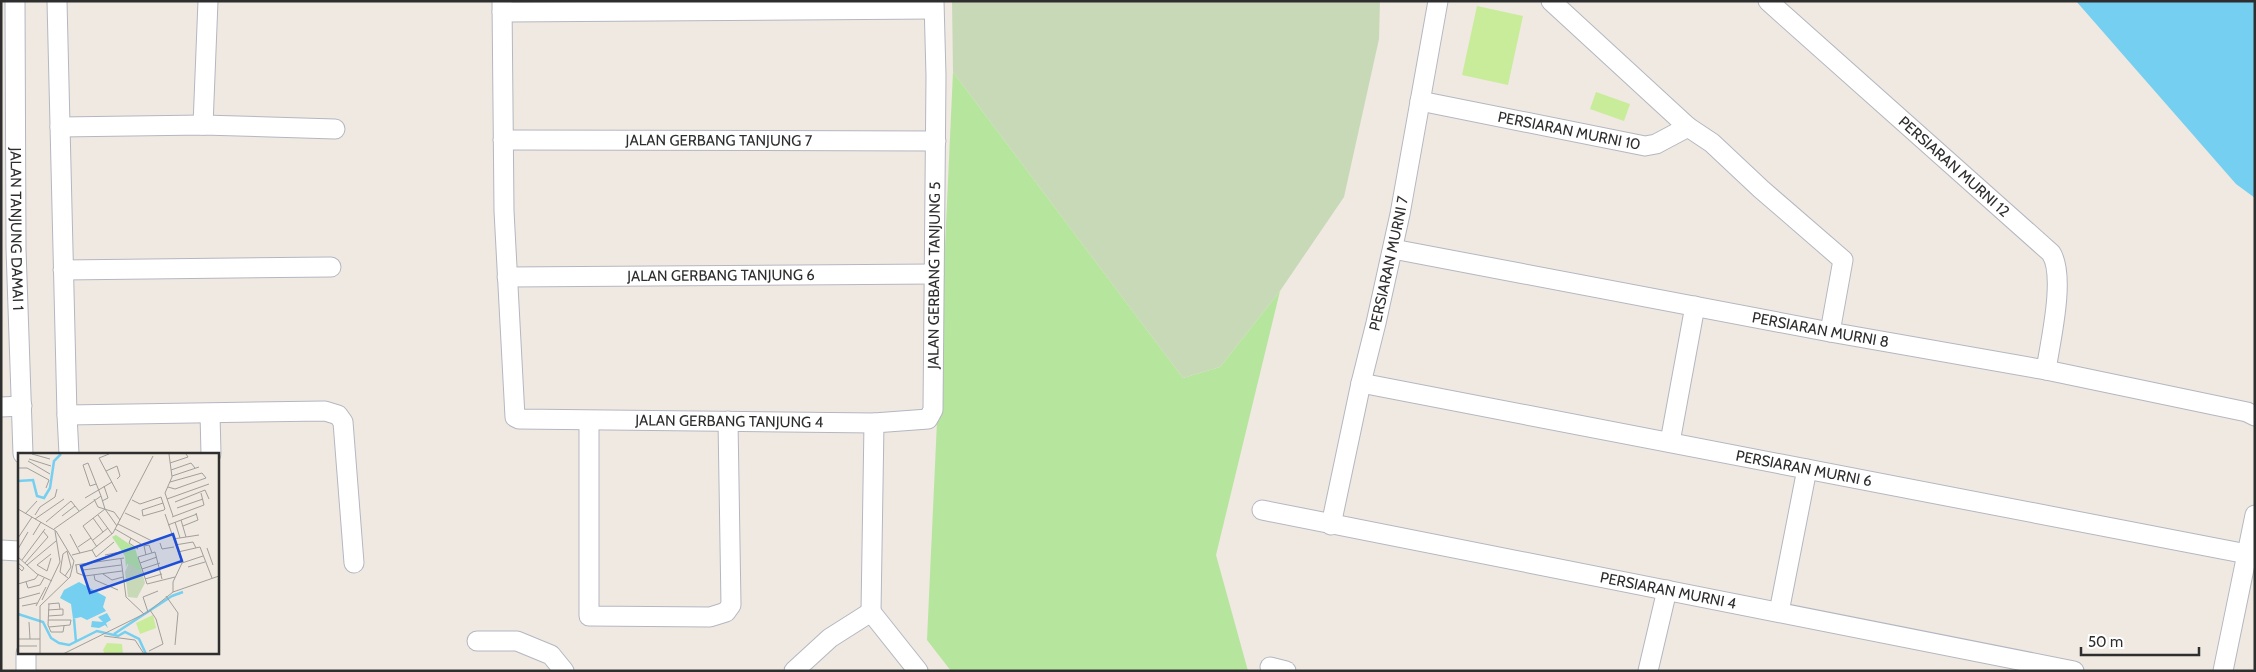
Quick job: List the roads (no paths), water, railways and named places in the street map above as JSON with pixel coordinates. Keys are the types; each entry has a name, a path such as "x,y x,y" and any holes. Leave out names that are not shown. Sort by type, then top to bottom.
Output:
{"street":[{"name":"JALAN TANJUNG DAMAI 1","path":"15,1 9,250 22,406 23,453"},
{"path":"57,1 69,453"},
{"path":"203,125 208,1"},
{"name":"PERSIARAN MURNI 7","path":"1331,525 1361,383 1393,248 1438,1"},
{"path":"1552,1 1688,127 1712,143 1761,189 1843,260 1830,332"},
{"name":"PERSIARAN MURNI 12","path":"1768,1 2051,253 2057,265 2056,301 2046,370"},
{"path":"507,277 502,7 934,5"},
{"name":"JALAN GERBANG TANJUNG 5","path":"933,410 936,141 934,5"},
{"name":"PERSIARAN MURNI 10","path":"1420,101 1645,146 1656,144 1688,127"},
{"path":"60,127 203,125 334,129"},
{"name":"JALAN GERBANG TANJUNG 7","path":"503,140 936,141"},
{"name":"PERSIARAN MURNI 8","path":"1393,248 1830,332 2046,370 2251,414"},
{"path":"63,270 331,267"},
{"name":"JALAN GERBANG TANJUNG 6","path":"507,277 934,274"},
{"name":"JALAN GERBANG TANJUNG 4","path":"507,277 514,414 519,419 874,422 928,419 933,410"},
{"path":"1670,442 1695,306"},
{"name":"PERSIARAN MURNI 6","path":"1361,383 2247,554"},
{"path":"1,407 22,406"},
{"path":"67,415 332,412 341,418 354,563"},
{"path":"210,414 211,453"},
{"path":"589,421 589,616 710,617 726,612 731,605 728,421"},
{"path":"874,422 871,612 918,671"},
{"path":"1779,612 1807,469"},
{"name":"PERSIARAN MURNI 4","path":"1262,510 2074,671"},
{"path":"2223,671 2255,515"},
{"path":"1,550 18,551"},
{"path":"1648,671 1667,590"},
{"path":"794,671 830,638 871,612"},
{"path":"477,641 517,641 551,655 564,671"},
{"path":"26,654 26,671"}],"water":[{"path":"2076,1 2255,1 2255,198 2236,184"}]}
